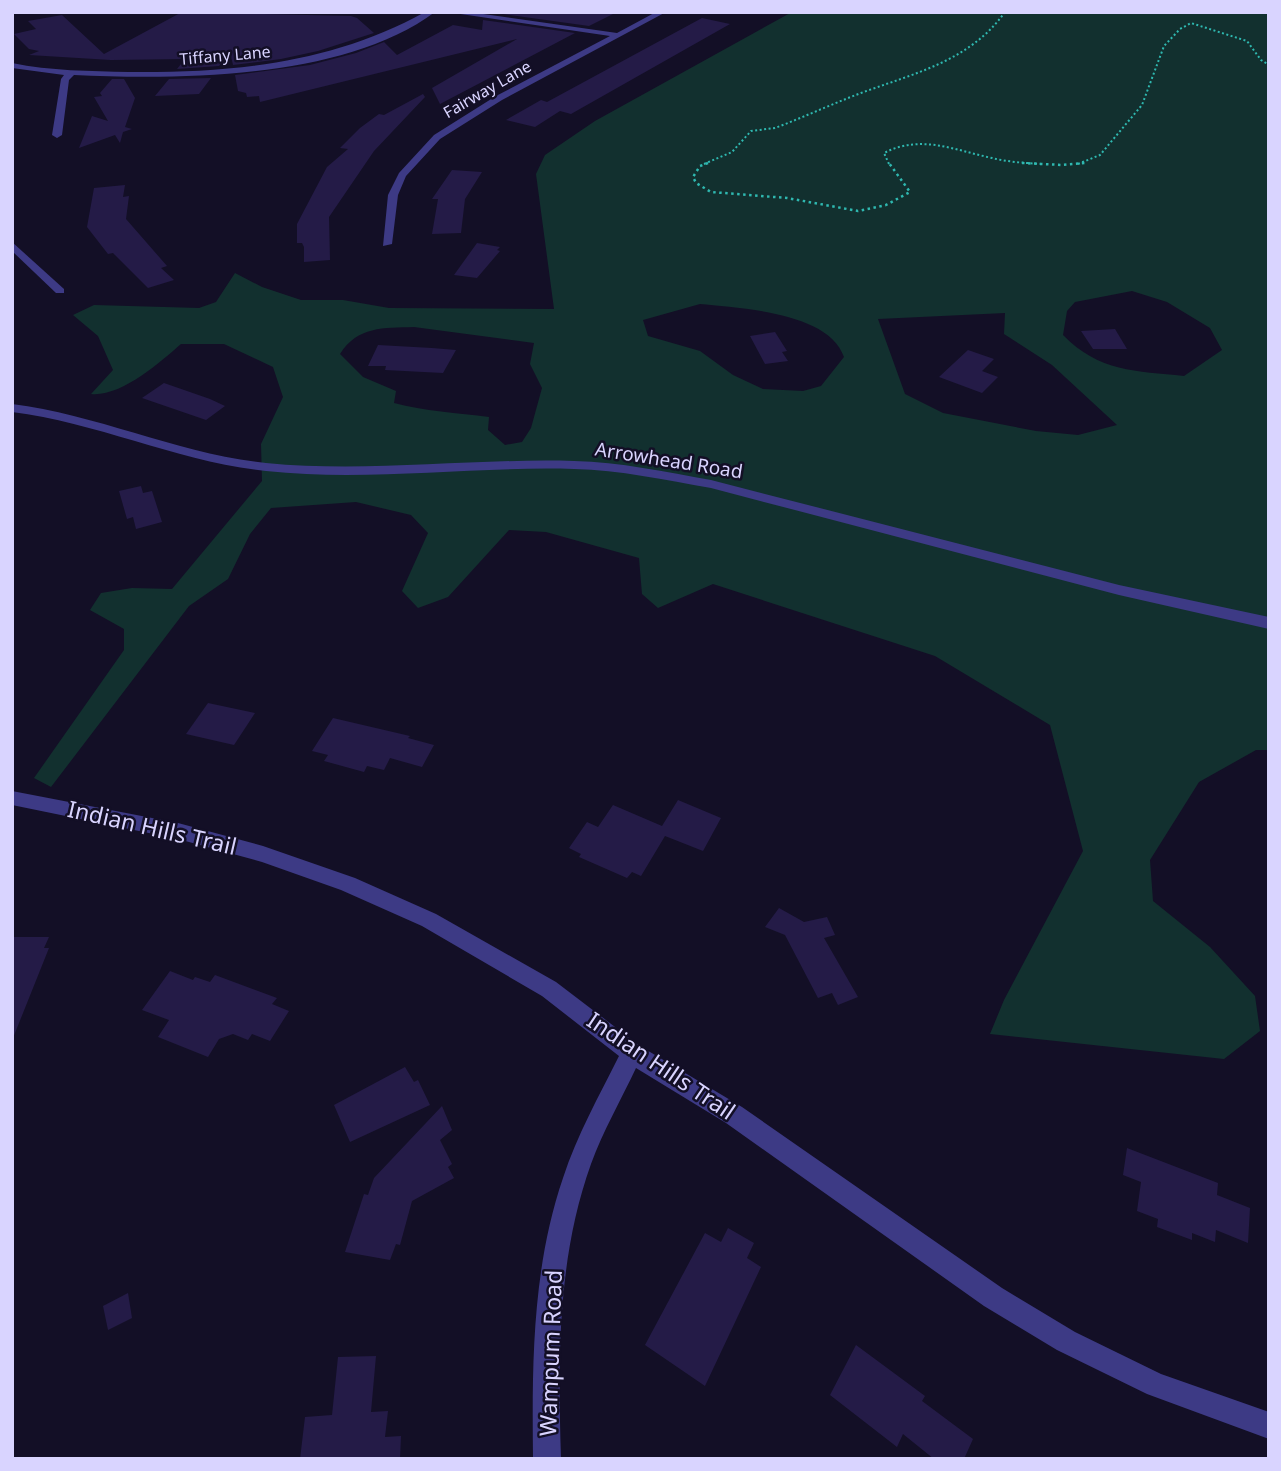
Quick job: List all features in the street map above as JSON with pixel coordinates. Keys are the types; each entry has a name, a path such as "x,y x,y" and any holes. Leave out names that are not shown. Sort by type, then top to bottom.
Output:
{"street":[{"name":"Tiffany Lane","path":"12,65 72,72 190,74 283,63 370,42 404,28 431,12"},
{"path":"451,12 617,35"},
{"name":"Fairway Lane","path":"387,244 393,195 402,175 424,148 471,113 662,12"},
{"path":"57,135 65,79 72,72"},
{"path":"12,245 60,291"},
{"name":"Arrowhead Road","path":"12,408 93,421 225,460 261,466 368,471 549,465 638,471 723,487 1119,590 1269,623"},
{"name":"Indian Hills Trail","path":"12,798 178,831 263,854 348,884 429,920 549,989 632,1053 734,1115 993,1297 1066,1341 1156,1385 1269,1426"},
{"name":"Wampum Road","path":"547,1459 547,1311 558,1236 574,1178 592,1132 632,1053"}],"path":[{"path":"1005,12 998,24 941,65 775,128 751,131 732,152 701,166 693,177 696,183 711,192 786,198 858,211 886,205 910,192 892,170 884,153 894,146 919,142 958,147 993,158 1045,164 1082,164 1100,155 1122,125 1143,103 1158,54 1183,26 1191,23 1247,41 1261,60 1269,65"}],"green space":[{"path":"792,12 1269,12 1269,750 1256,750 1199,782 1150,860 1153,901 1210,947 1255,996 1260,1031 1224,1059 990,1034 1004,1000 1083,851 1050,725 935,656 713,584 658,608 642,594 639,558 546,532 509,530 448,597 418,608 402,591 428,533 411,515 356,502 271,508 250,534 228,579 189,606 51,787 34,778 124,650 124,629 90,610 101,593 132,588 172,589 262,481 261,444 283,397 273,367 224,344 181,344 127,385 91,394 113,370 98,336 73,315 94,305 199,308 216,302 235,273 262,287 301,300 343,300 389,308 554,309 536,174 545,155 595,121","holes":["1132,291 1167,302 1210,328 1222,350 1184,376 1119,368 1090,356 1063,335 1067,311 1075,302","700,304 781,315 821,330 835,342 844,357 821,386 803,391 763,389 733,375 700,351 648,336 643,320","1005,313 1004,334 1052,365 1117,425 1078,435 1036,431 943,413 905,394 878,319","414,327 534,343 530,364 542,388 531,428 522,442 505,445 488,430 489,417 394,403 396,391 363,377 340,354 363,333"]}],"building":[{"path":"182,12 351,16 374,33 318,51 281,59 233,65 230,52 219,66 177,69 185,59 111,60 29,55 39,51 29,49 14,34 36,29 28,21 62,15 104,54"},
{"path":"489,12 617,12 589,26"},
{"path":"702,18 730,24 571,114 560,111 535,127 506,120 541,100 547,102"},
{"path":"483,20 575,33 440,104 432,88 517,39 260,102 259,96 247,97 246,93 238,91 235,75 310,65 356,53 384,42 397,55 453,25 482,30"},
{"path":"211,78 199,94 155,96 169,79"},
{"path":"112,79 124,79 135,98 125,127 132,129 123,132 120,143 115,135 79,148 92,116 108,121 94,97 102,96 100,93"},
{"path":"423,94 425,97 374,151 329,217 330,260 304,262 304,247 302,243 297,243 297,224 327,167 348,149 340,148 379,114 384,115"},
{"path":"452,170 482,172 465,199 461,233 432,234 438,199 432,199"},
{"path":"125,185 123,197 129,196 126,219 167,266 161,268 174,280 148,288 113,253 108,254 87,227 94,188"},
{"path":"477,243 500,247 497,250 500,251 477,278 454,275"},
{"path":"1115,329 1127,349 1093,349 1081,331"},
{"path":"775,332 787,351 782,352 788,361 765,364 750,336"},
{"path":"378,345 456,350 443,373 385,370 386,366 368,366"},
{"path":"968,350 994,359 982,371 998,377 982,393 939,377"},
{"path":"164,383 225,406 206,420 142,398"},
{"path":"141,486 143,493 152,491 162,522 136,529 133,517 127,519 119,491"},
{"path":"208,703 255,713 234,745 186,734"},
{"path":"333,718 410,736 408,738 434,745 422,767 390,758 384,770 367,766 364,772 324,761 328,755 312,751"},
{"path":"678,800 721,818 703,851 665,836 641,876 632,872 627,878 579,857 581,854 569,848 587,822 598,827 613,805 662,826"},
{"path":"779,908 804,922 827,917 835,935 824,938 858,997 838,1005 832,993 818,998 785,935 765,927"},
{"path":"12,937 49,937 44,948 49,948 13,1038"},
{"path":"170,971 193,980 195,977 210,982 215,975 277,998 272,1004 289,1011 270,1041 252,1034 248,1040 233,1034 219,1039 208,1057 158,1037 169,1020 142,1010"},
{"path":"405,1067 414,1082 418,1080 430,1105 350,1142 334,1105"},
{"path":"442,1106 452,1130 440,1140 452,1164 448,1167 454,1178 412,1201 400,1245 396,1244 390,1260 345,1252 364,1194 368,1195 374,1178"},
{"path":"1127,1148 1218,1183 1217,1195 1250,1208 1248,1243 1216,1230 1215,1242 1192,1233 1192,1240 1157,1227 1158,1219 1137,1211 1141,1182 1123,1175"},
{"path":"728,1228 754,1243 747,1258 761,1267 705,1386 645,1345 705,1233 721,1242"},
{"path":"128,1293 132,1318 108,1330 103,1306"},
{"path":"856,1345 925,1396 922,1401 973,1439 964,1459 934,1459 903,1434 897,1447 830,1395"},
{"path":"376,1356 371,1412 388,1411 385,1437 401,1436 400,1459 300,1459 305,1417 332,1415 338,1357"}]}
